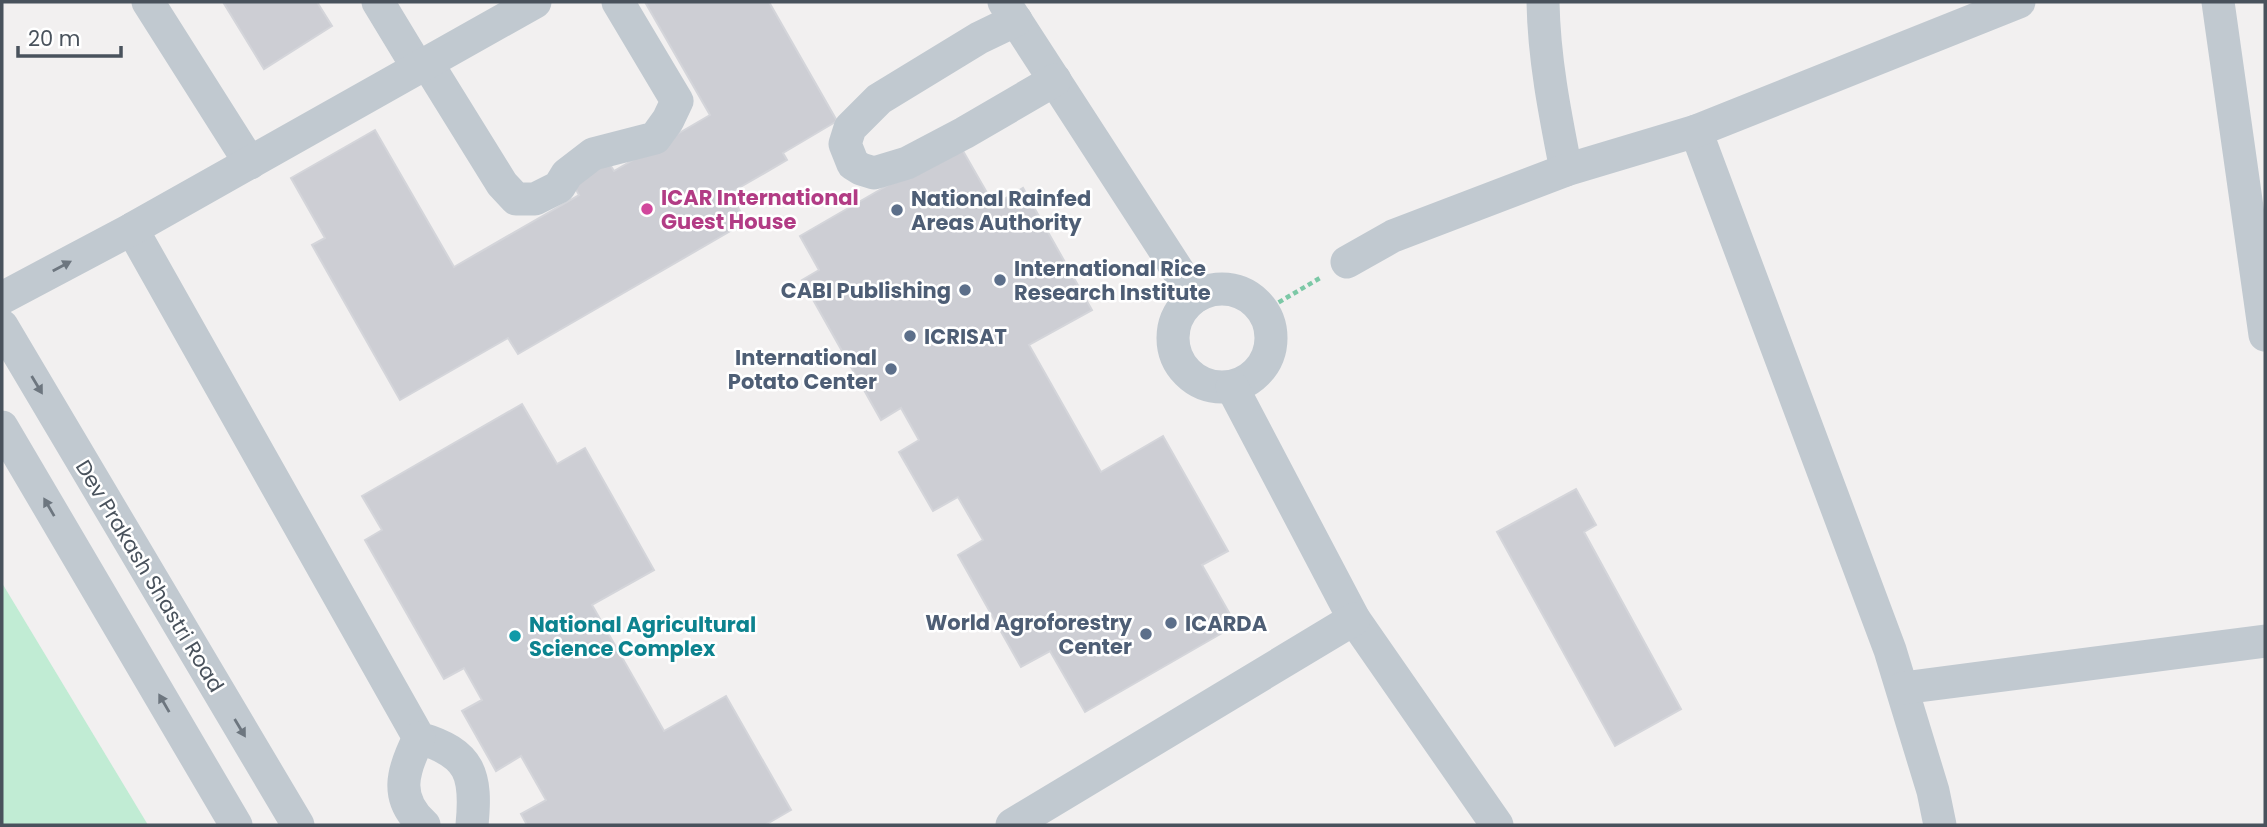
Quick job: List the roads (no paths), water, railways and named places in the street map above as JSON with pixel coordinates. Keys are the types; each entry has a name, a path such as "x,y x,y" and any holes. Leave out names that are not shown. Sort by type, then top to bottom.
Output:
{"street":[{"path":"148,2 250,163"},
{"path":"378,2 502,184 516,199 535,199 559,187 567,174 593,154 655,138 668,120 677,102 618,2"},
{"path":"2,298 132,229 535,2"},
{"path":"1543,2 1547,61 1566,170"},
{"path":"1347,262 1392,236 1566,170 1696,131 2019,2"},
{"path":"2218,2 2265,335"},
{"path":"1055,80 907,163 874,173 853,164 845,144 850,128 879,99 979,38 1010,11 1055,80 1195,297"},
{"path":"1696,131 1903,688 1933,791 1940,825"},
{"path":"132,229 419,738 438,744 466,764 474,786 472,825"},
{"path":"1225,288 1253,299 1264,311 1270,325 1272,341 1268,357 1259,371 1247,381 1232,387 1215,387 1199,382 1186,371 1177,357 1173,340 1175,323 1183,308 1195,297 1209,290 1225,288"},
{"name":"Dev Prakash Shastri Road","path":"2,326 298,825"},
{"path":"1232,387 1354,620 1497,825"},
{"path":"2,427 236,825"},
{"path":"1012,825 1354,620"},
{"path":"1903,688 2265,641"},
{"path":"419,738 403,776 405,798 413,815 424,825"}],"place":[{"name":"ICAR International Guest House","path":"647,209"},
{"name":"National Rainfed Areas Authority","path":"897,210"},
{"name":"International Rice Research Institute","path":"1000,280"},
{"name":"CABI Publishing","path":"965,290"},
{"name":"ICRISAT","path":"910,336"},
{"name":"International Potato Center","path":"891,369"},
{"name":"ICARDA","path":"1171,623"},
{"name":"World Agroforestry Center","path":"1146,634"},
{"name":"National Agricultural Science Complex","path":"515,636"}]}
